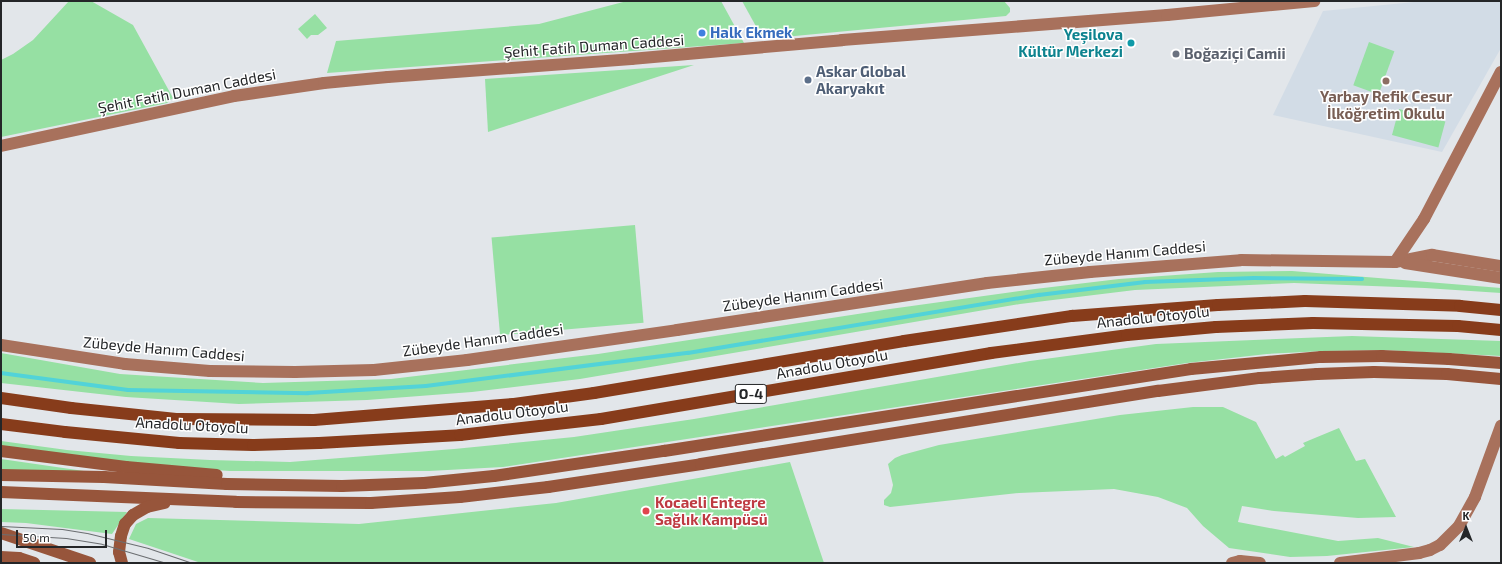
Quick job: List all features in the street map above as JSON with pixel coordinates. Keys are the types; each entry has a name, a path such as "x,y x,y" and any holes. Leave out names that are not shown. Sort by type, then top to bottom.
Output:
{"highway":[{"name":"Anadolu Otoyolu","path":"1,398 71,408 178,419 314,420 514,404 594,393 912,340 1072,316 1218,305 1305,301 1452,306 1501,310"},
{"name":"Anadolu Otoyolu","path":"1,424 102,436 208,444 319,443 460,435 601,419 991,353 1127,335 1216,326 1313,323 1458,326 1501,330"}],"main road":[{"path":"1,475 104,477 227,484 342,486 424,482 494,476 1199,368 1321,357 1449,359 1501,363"},
{"path":"1,492 196,500 371,503 460,497 548,487 671,469 1158,391 1260,378 1374,372 1447,374 1501,379"},
{"path":"1,452 126,467 342,486"},
{"path":"122,563 119,552 121,536 125,524 132,515 147,507 162,503 196,500"},
{"path":"1,533 90,563"},
{"path":"1,557 19,558 34,563"}],"street":[{"name":"Şehit Fatih Duman Caddesi","path":"1,146 234,96 324,84 388,77 631,60 842,40 1159,16 1314,1"},
{"path":"1396,262 1424,218 1501,72"},
{"path":"1396,262 1432,255 1501,266"},
{"name":"Zübeyde Hanım Caddesi","path":"1,345 125,364 210,371 295,372 374,370 467,360 987,283 1090,272 1241,260 1396,262"},
{"path":"1396,262 1501,278"},
{"path":"1340,563 1419,553 1440,545 1459,526 1475,497 1501,426"},
{"path":"1232,563 1240,560 1260,563"}],"shaded area":[{"name":"Yarbay Refik Cesur İlköğretim Okulu","path":"1424,1 1501,1 1501,48 1442,152 1273,115 1323,11"}],"green space":[{"path":"69,1 91,1 133,25 173,98 167,103 1,137 1,60 13,54 33,40"},
{"path":"627,1 721,1 744,43 327,73 336,41 539,24"},
{"path":"742,1 1004,1 1010,8 1010,12 1006,16 763,39"},
{"path":"315,14 327,28 318,35 311,35 307,39 298,29"},
{"path":"1369,42 1394,51 1379,94 1353,85"},
{"path":"694,65 488,132 485,79"},
{"path":"1399,109 1445,121 1438,148 1392,135"},
{"path":"635,225 644,323 500,335 492,238"},
{"path":"1292,271 1501,288 1501,293 1425,288 1294,283 1135,290 1020,304 580,379 472,392 367,400 239,404 126,397 1,383 1,353 120,374 263,383 391,379 598,354 890,309 1035,289 1119,279 1218,272"},
{"path":"1352,336 1501,341 1501,356 1384,350 1267,354 1187,363 503,467 429,471 230,471 125,464 1,449 1,441 67,450 131,456 290,462 454,449 574,437 694,419 1030,361 1156,344"},
{"path":"1193,407 1223,407 1256,422 1276,459 1283,455 1285,457 1305,446 1303,443 1339,428 1356,461 1365,459 1396,517 1358,518 1274,511 1242,506 1238,522 1338,541 1378,538 1414,547 1327,556 1290,557 1229,548 1203,526 1187,508 1158,497 1114,489 1019,493 890,507 884,505 884,500 891,493 893,485 888,464 895,458 902,455 939,445 1120,415"},
{"path":"1,459 77,470 103,474 1,471"},
{"name":"Kocaeli Entegre Sağlık Kampüsü","path":"790,462 824,563 201,563 129,539 136,524 148,518 359,524 556,503"},
{"path":"1,509 127,512 112,534 26,523 1,522"}],"waterway":[{"path":"1,373 128,390 308,393 426,386 688,353 1039,295 1145,282 1254,278 1362,279"}],"tram line":[{"path":"1,526 62,529 87,533 148,548 192,563"},
{"path":"1,534 66,538 102,544 166,563"}],"place":[{"name":"Halk Ekmek","path":"702,33"},
{"name":"Yeşilova Kültür Merkezi","path":"1131,43"},
{"name":"Boğaziçi Camii","path":"1176,54"},
{"name":"Askar Global Akaryakıt","path":"808,80"},
{"name":"Yarbay Refik Cesur İlköğretim Okulu","path":"1386,81"},
{"name":"Kocaeli Entegre Sağlık Kampüsü","path":"646,511"}]}
